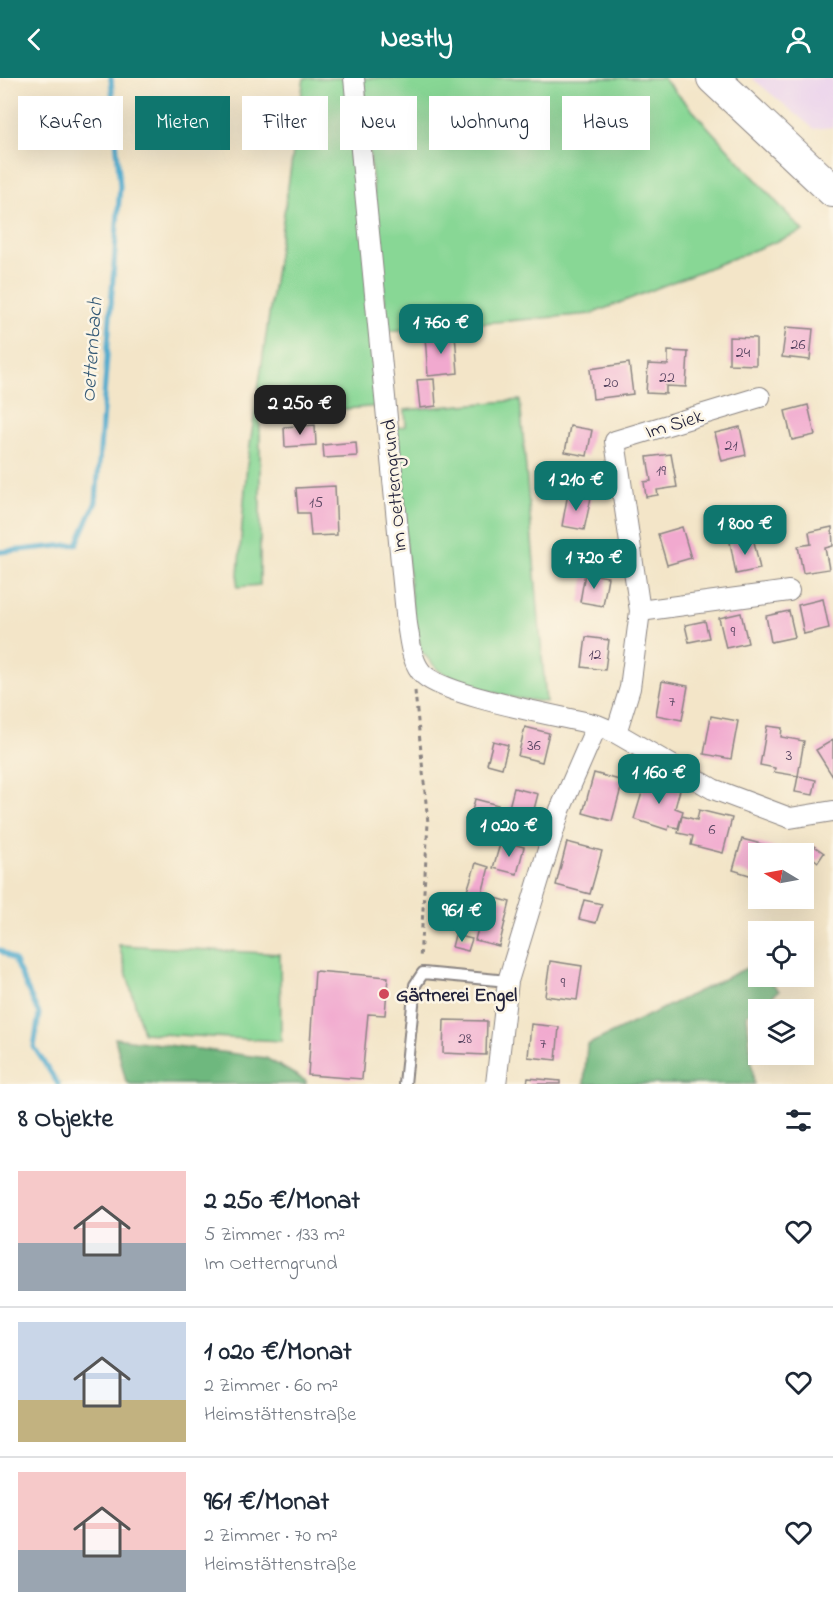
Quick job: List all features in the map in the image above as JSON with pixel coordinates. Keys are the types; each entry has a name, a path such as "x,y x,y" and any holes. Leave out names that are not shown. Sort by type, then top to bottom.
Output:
{"main road":[{"path":"712,78 833,191"}],"street":[{"name":"Im Oetterngrund","path":"354,78 407,624 416,664"},
{"name":"Im Siek","path":"616,733 630,688 640,611 615,441 759,397"},
{"path":"640,611 789,591"},
{"path":"416,664 424,675 434,682 464,693 597,725 616,733 713,789 790,818 833,811"},
{"path":"496,1084 508,981 560,810 597,725"}],"lane":[{"path":"405,1084 415,985 423,973 508,981"}],"path":[{"path":"416,664 414,682 428,823 419,934 423,973"}],"shaded area":[{"path":"752,78 833,78 833,127 814,129"}],"green space":[{"path":"304,78 351,78 353,96 340,96 340,150 358,150 381,406 260,416 260,585 237,587 247,465 293,150 328,150 328,96 301,96"},
{"path":"362,78 663,78 803,231 591,314 388,331 369,150 417,150 417,96 364,96"},
{"path":"520,400 546,702 514,698 467,685 439,671 421,651 413,618 395,428 406,426 405,410"},
{"path":"119,945 280,954 281,1041 143,1033"},
{"path":"748,967 748,987 775,987 779,991 768,999 748,999 748,1065 752,1065 754,1084 584,1084 587,1045"},
{"path":"115,1038 266,1058 306,1081 306,1084 131,1084 126,1082"}],"building":[{"path":"786,327 813,329 810,360 782,357"},
{"path":"455,334 458,373 428,376 425,336"},
{"path":"729,337 756,338 756,365 729,364"},
{"path":"668,351 688,352 686,387 666,386 666,394 646,393 648,364 668,365"},
{"path":"629,363 633,394 593,399 590,369"},
{"path":"434,379 436,406 420,408 417,380"},
{"path":"808,405 815,435 792,440 785,411"},
{"path":"315,425 316,445 285,447 284,427"},
{"path":"570,426 592,430 587,456 565,452"},
{"path":"740,427 746,455 722,461 715,433"},
{"path":"356,442 357,456 324,458 323,445"},
{"path":"671,454 677,487 657,490 658,495 646,497 644,482 651,481 647,457"},
{"path":"335,486 337,535 311,536 309,513 298,513 296,488"},
{"path":"568,493 591,498 584,530 562,526"},
{"path":"682,527 691,558 667,565 658,534"},
{"path":"832,527 833,546 825,548 829,569 803,573 798,546 811,544 809,532"},
{"path":"753,537 760,569 736,574 730,542"},
{"path":"585,573 608,577 603,606 580,602"},
{"path":"823,599 829,628 804,634 798,605"},
{"path":"789,611 795,637 771,642 766,616"},
{"path":"741,613 748,643 726,648 719,618"},
{"path":"705,621 709,638 689,642 685,625"},
{"path":"586,637 609,640 605,670 582,667"},
{"path":"662,681 688,686 682,720 656,715"},
{"path":"711,716 738,721 731,759 704,754"},
{"path":"767,726 782,728 781,737 804,741 798,776 774,772 775,768 760,765"},
{"path":"525,727 549,733 542,762 518,756"},
{"path":"833,740 833,777 816,750"},
{"path":"493,741 508,745 502,768 487,764"},
{"path":"594,773 623,781 612,821 583,813"},
{"path":"647,776 668,782 666,786 680,790 675,808 683,811 678,828 669,826 668,830 634,819"},
{"path":"798,776 816,780 813,795 795,792"},
{"path":"514,788 538,794 531,821 507,815"},
{"path":"475,799 498,805 492,825 470,819"},
{"path":"699,810 732,818 723,853 691,845 693,836 678,833 682,816 697,820"},
{"path":"742,839 757,843 748,843 748,875 733,870"},
{"path":"501,841 524,847 517,874 493,868"},
{"path":"567,842 602,851 590,894 556,885"},
{"path":"814,846 824,853 818,862 814,859"},
{"path":"476,863 489,867 482,894 510,902 499,946 475,940 479,925 458,919"},
{"path":"584,900 602,904 596,923 579,919"},
{"path":"455,935 472,939 468,951 452,947"},
{"path":"550,961 582,966 577,1000 545,996"},
{"path":"315,971 388,977 385,1015 368,1014 362,1079 308,1075"},
{"path":"444,1020 487,1021 486,1055 443,1053"},
{"path":"531,1024 559,1027 556,1060 528,1057"},
{"path":"528,1078 560,1081 560,1084 527,1084"}],"waterway":[{"name":"Oetternbach","path":"0,552 77,544 96,502 120,186 111,78"},
{"name":"Oetternbach","path":"0,950 14,960 39,1014 34,1047 58,1084"}],"place":[{"name":"Gärtnerei Engel","path":"384,994"}]}
